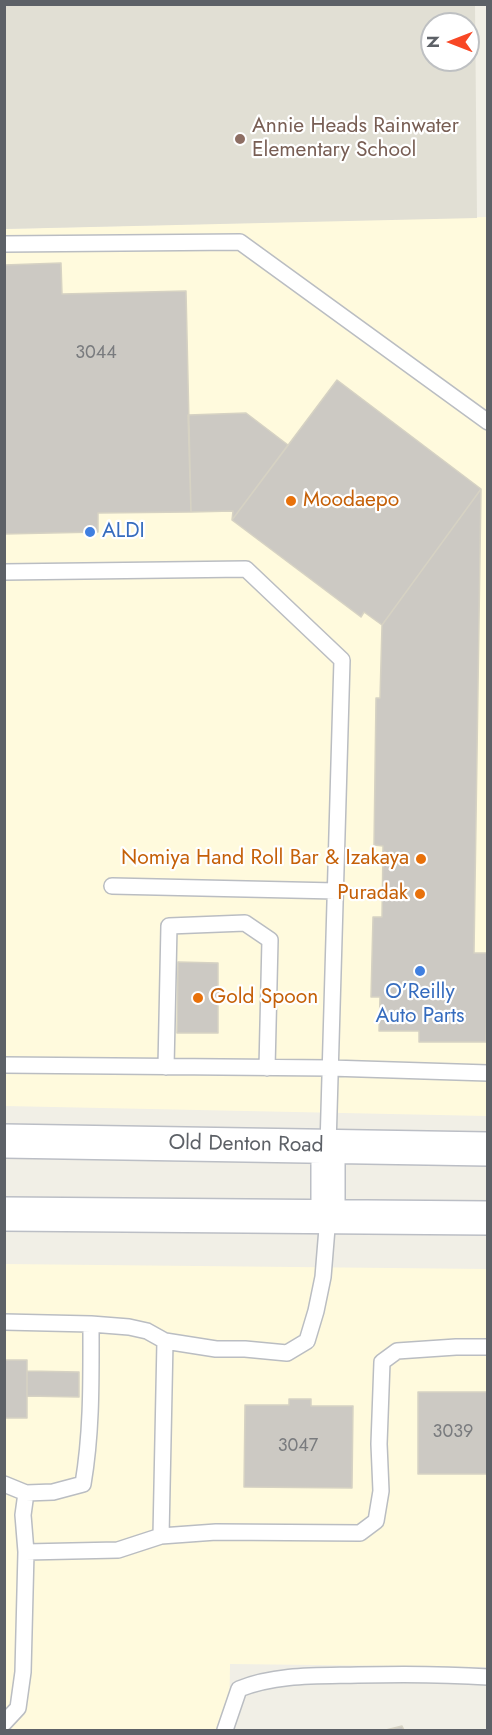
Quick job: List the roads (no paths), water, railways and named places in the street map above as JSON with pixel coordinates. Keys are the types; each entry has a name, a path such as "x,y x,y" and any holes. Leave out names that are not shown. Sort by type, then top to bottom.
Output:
{"main road":[{"name":"Old Denton Road","path":"4,1141 488,1149"},
{"path":"328,1146 328,1216"},
{"path":"4,1214 488,1218"}],"lane":[{"path":"4,244 240,242 488,422"},
{"path":"4,572 246,569 342,660 328,1146"},
{"path":"112,886 336,891"},
{"path":"166,1067 169,926 245,923 270,940 267,1068"},
{"path":"4,1065 330,1068 488,1073"},
{"path":"4,1322 129,1327 147,1331 165,1341 216,1349 287,1353 307,1341 316,1311 323,1277 328,1216"},
{"path":"4,1484 26,1493 53,1492 83,1484 89,1449 90,1324"},
{"path":"161,1536 165,1341"},
{"path":"26,1552 118,1550 161,1536 216,1532 360,1533 376,1521 381,1491 379,1444 382,1362 397,1352 488,1347"},
{"path":"4,1723 18,1708 23,1672 26,1552 23,1515 26,1493"},
{"path":"225,1731 239,1689 257,1682 302,1676 442,1674 488,1677"}],"place":[{"name":"Annie Heads Rainwater Elementary School","path":"240,139"},
{"name":"Moodaepo","path":"291,501"},
{"name":"ALDI","path":"90,532"},
{"name":"Nomiya Hand Roll Bar & Izakaya","path":"421,859"},
{"name":"Puradak","path":"420,894"},
{"name":"O’Reilly Auto Parts","path":"420,971"},
{"name":"Gold Spoon","path":"198,998"}]}
